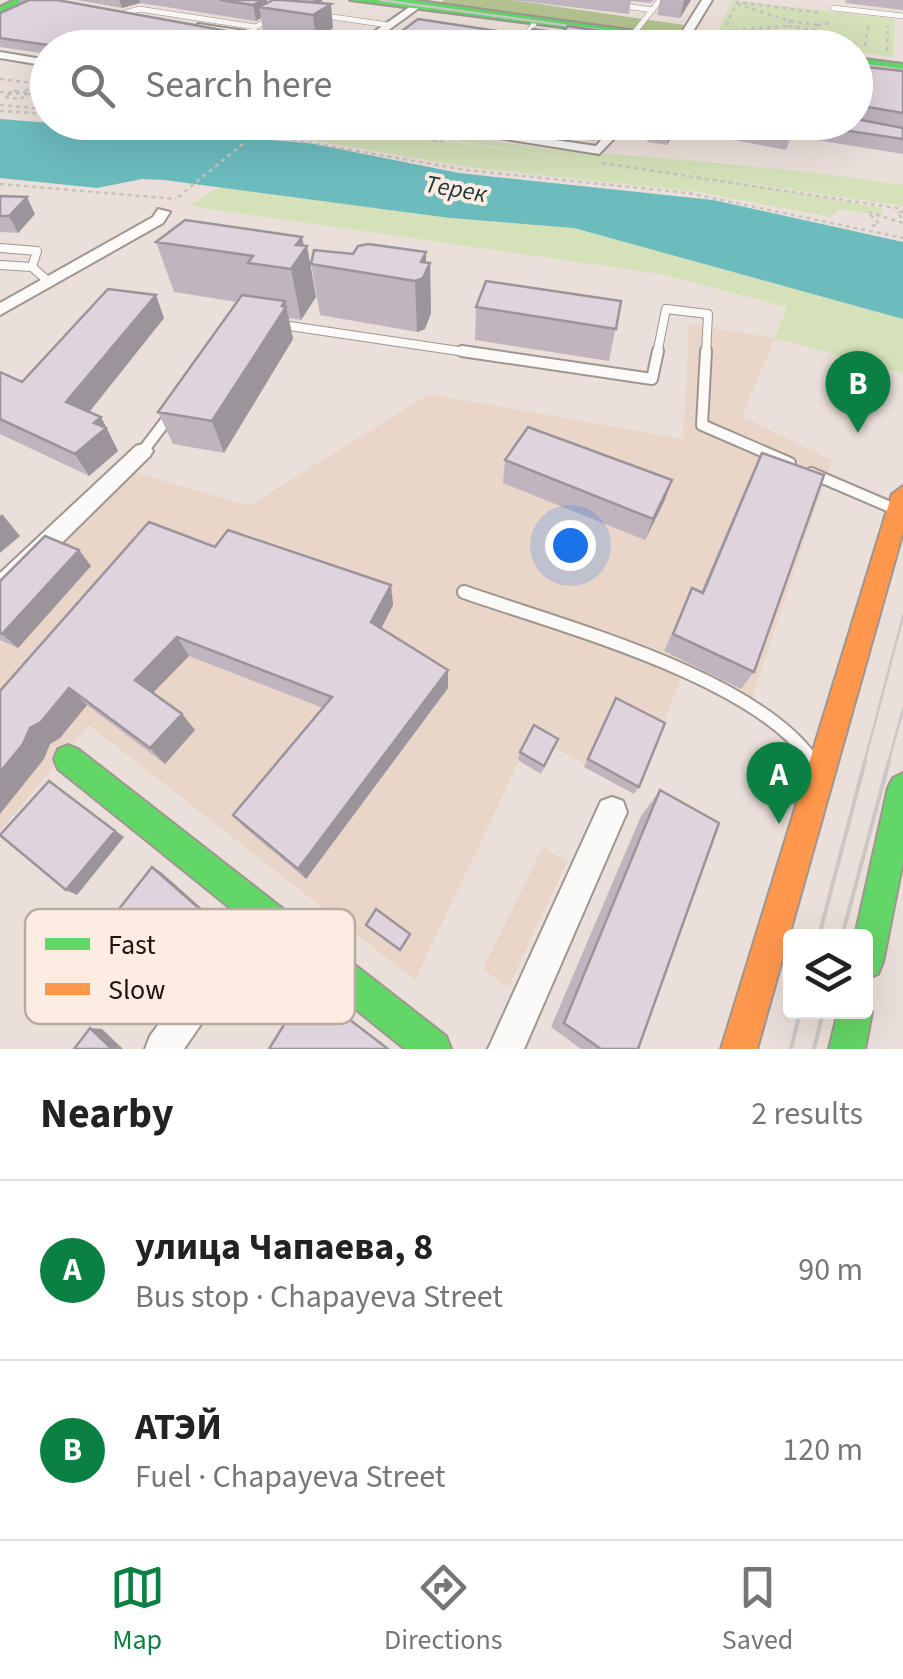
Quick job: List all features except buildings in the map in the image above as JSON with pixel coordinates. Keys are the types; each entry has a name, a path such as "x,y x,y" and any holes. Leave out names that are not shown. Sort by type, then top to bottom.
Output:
{"main road":[{"path":"0,10 22,0"},
{"path":"355,0 412,3 619,30"},
{"path":"412,3 580,30"},
{"path":"739,1049 901,502"},
{"path":"68,758 252,909"},
{"path":"873,929 903,788"},
{"path":"355,989 433,1049"},
{"path":"847,1049 853,1019"}],"street":[{"path":"688,30 707,0"},
{"path":"381,30 412,3"},
{"path":"106,11 220,30"},
{"path":"0,54 30,60"},
{"path":"529,140 598,150 607,140"},
{"path":"0,310 158,220 162,212"},
{"path":"0,588 144,451"},
{"path":"506,1049 612,812"},
{"path":"163,1049 181,1024"}],"lane":[{"path":"636,30 660,0"},
{"path":"614,5 653,10"},
{"path":"122,14 139,9 257,27"},
{"path":"835,11 903,16"},
{"path":"303,21 316,22 326,16 388,25"},
{"path":"251,30 277,17"},
{"path":"530,30 534,24"},
{"path":"0,248 37,250 32,267"},
{"path":"0,265 32,267 49,282"},
{"path":"262,322 652,379 666,309 708,314 702,425 901,502"},
{"path":"144,451 176,407"},
{"path":"464,592 614,646 742,699 801,738 809,748 817,779"}],"path":[{"path":"723,30 736,4 743,2 835,11"},
{"path":"736,4 817,25 815,30 787,26 736,30"},
{"path":"800,22 804,10"},
{"path":"867,30 870,18"},
{"path":"888,20 897,65"},
{"path":"787,26 790,21"},
{"path":"0,79 30,82"},
{"path":"20,94 30,88"},
{"path":"8,93 27,90"},
{"path":"27,90 30,95"},
{"path":"0,92 30,95"},
{"path":"8,93 12,106"},
{"path":"0,107 30,95"},
{"path":"0,107 30,109"},
{"path":"0,107 30,110"},
{"path":"186,191 248,140"},
{"path":"316,140 466,170 688,193 903,238"},
{"path":"433,140 458,144"},
{"path":"586,160 762,184 903,210"},
{"path":"0,184 176,199"},
{"path":"903,210 898,212 903,222"},
{"path":"868,228 879,224 868,212 903,222"}],"shaded area":[{"path":"689,324 775,338 742,416 832,460 750,704 684,672 634,794 532,734 415,980 355,933 355,909 324,909 89,725 0,831 0,601 130,471 249,506 429,394 683,439"},
{"path":"543,847 567,862 508,988 483,969"}],"green space":[{"path":"444,0 512,0 684,25 681,30 626,30 439,4"},
{"path":"732,0 895,19 893,57 873,54 873,30 719,30"},
{"path":"309,140 438,140 716,178 882,208 882,215 838,209 831,217 699,192 474,168"},
{"path":"448,140 487,140 864,179 903,185 903,206"},
{"path":"219,187 450,218 574,228 903,319 903,373 775,338 787,307 661,274 189,206"}],"water":[{"name":"Терек","path":"0,119 30,121 30,140 309,143 459,173 713,200 903,242 903,319 574,228 450,218 164,180 142,179 97,188 0,178"}],"tram line":[{"path":"380,0 599,30"},
{"path":"873,66 903,70"},
{"path":"864,764 903,616"},
{"path":"888,764 903,709"},
{"path":"821,929 865,761"},
{"path":"844,929 889,761"},
{"path":"791,1049 798,1019"},
{"path":"814,1049 821,1019"}],"traffic: fast":[{"path":"0,10 22,0"},
{"path":"355,0 414,8"},
{"path":"392,0 618,30"},
{"path":"873,63 903,67"},
{"path":"68,759 257,909"},
{"path":"873,929 903,788"},
{"path":"355,987 433,1049"},
{"path":"847,1049 853,1019"}],"traffic: slow":[{"path":"739,1049 903,494"}],"place":[{"name":"АТЭЙ","path":"858,433"},
{"name":"улица Чапаева, 8","path":"779,824"}]}
